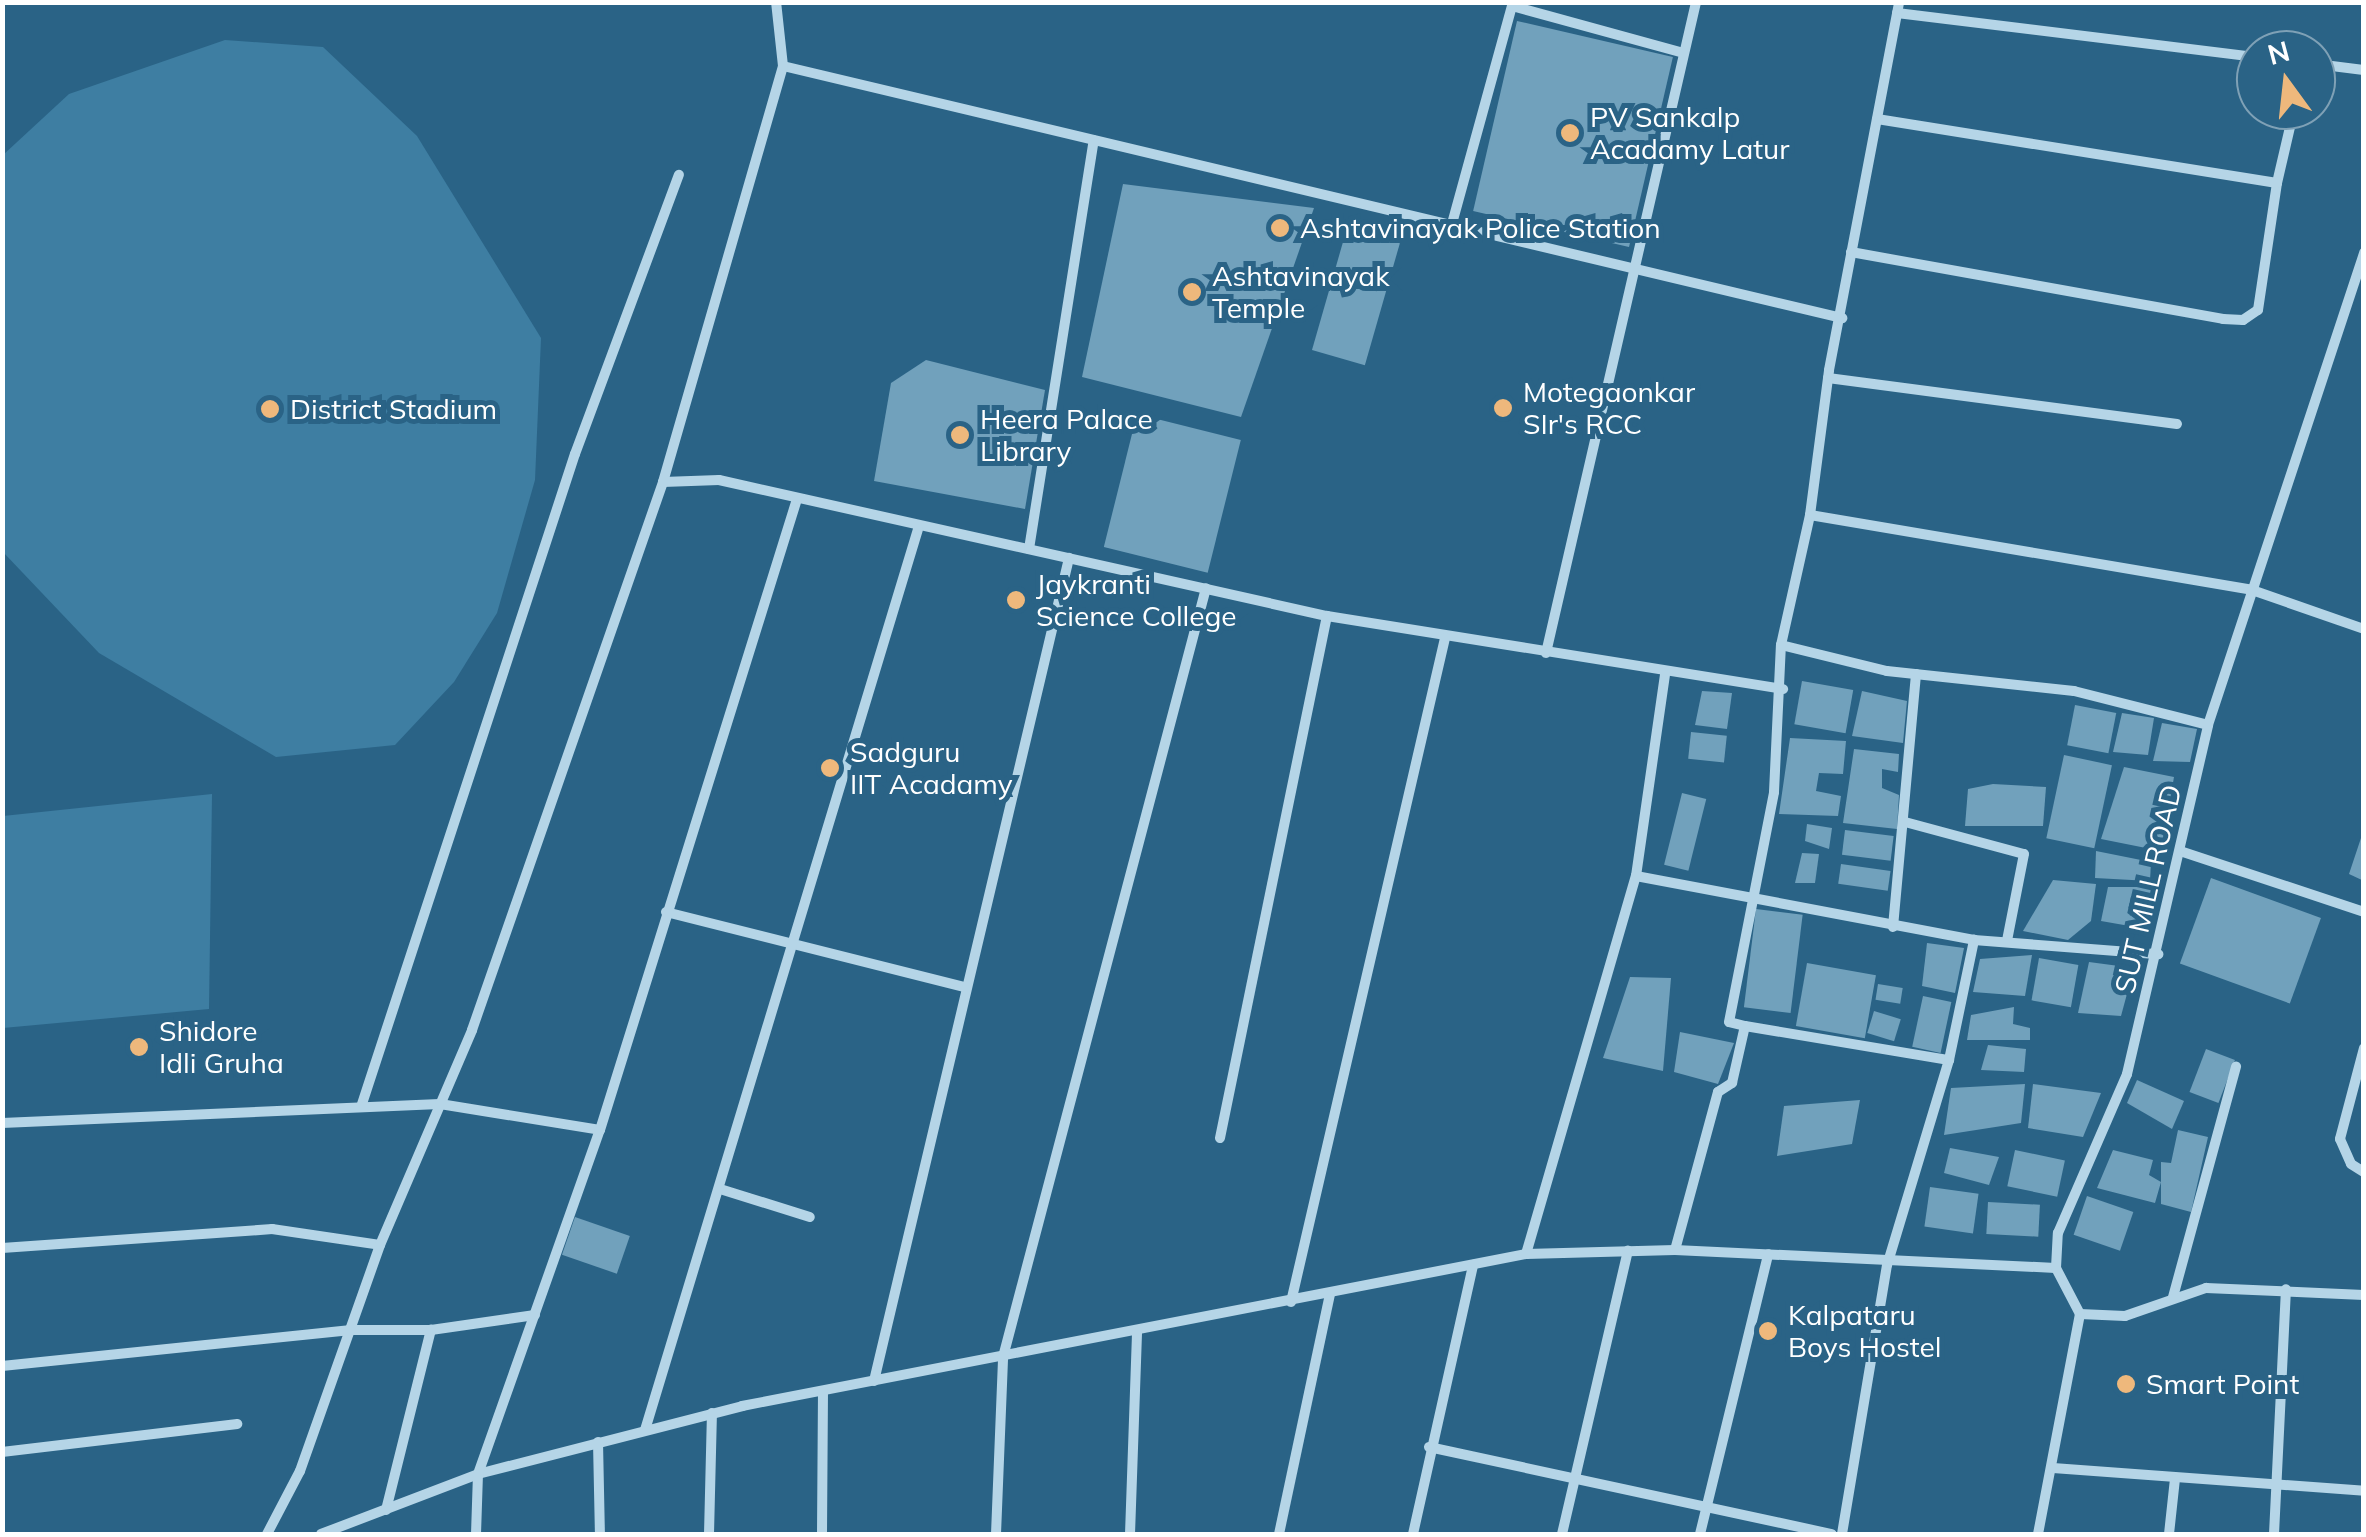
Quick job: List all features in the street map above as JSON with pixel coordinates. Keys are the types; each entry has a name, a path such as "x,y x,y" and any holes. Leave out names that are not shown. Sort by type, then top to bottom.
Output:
{"street":[{"path":"267,1534 300,1471 380,1245 472,1030 663,482 784,66 776,2"},
{"path":"1546,654 1696,2"},
{"path":"1452,220 1512,4 1684,53"},
{"path":"1950,1060 1729,1022 1749,898 1774,792 1783,689 1781,645 1810,515 1828,378 1898,8 2236,54"},
{"path":"784,66 1452,220 1842,318"},
{"path":"2336,66 2364,70"},
{"path":"1877,120 2277,184"},
{"path":"1851,252 2084,299 2243,320 2258,310 2289,130"},
{"path":"1029,550 1094,140"},
{"path":"361,1107 575,454 678,175"},
{"name":"SUT MILL ROAD","path":"2056,1268 2058,1233 2127,1074 2158,954 2208,725 2364,252"},
{"path":"1828,378 2177,424"},
{"path":"663,482 718,480 918,529 1069,558 1327,616 1665,674 1783,689"},
{"path":"476,1534 478,1474 600,1130 797,500"},
{"path":"1810,515 2252,590 2364,629"},
{"path":"645,1430 918,529"},
{"path":"874,1381 1069,558"},
{"path":"996,1534 1003,1356 1206,588"},
{"path":"1220,1138 1327,616"},
{"path":"1291,1302 1445,638"},
{"path":"1781,645 1916,674 2074,691 2208,725"},
{"path":"1526,1254 1636,876 1665,674"},
{"path":"1893,927 1916,674"},
{"path":"1905,822 2024,854 2008,940"},
{"path":"2180,851 2364,912"},
{"path":"1636,876 1974,940 2158,954"},
{"path":"666,912 965,987"},
{"path":"1842,1534 1887,1264 1950,1060 1974,940"},
{"path":"1675,1250 1718,1092 1732,1083 1745,1026"},
{"path":"2364,1048 2340,1138 2351,1164 2364,1172"},
{"path":"2172,1297 2236,1066"},
{"path":"2,1124 440,1104 600,1130"},
{"path":"720,1189 810,1218"},
{"path":"2,1248 272,1229 380,1245"},
{"path":"1562,1534 1628,1250"},
{"path":"327,1533 478,1474 712,1413 1526,1254 1675,1250 1887,1264 2056,1268 2080,1314 2038,1534"},
{"path":"1700,1534 1768,1254"},
{"path":"1413,1534 1473,1265"},
{"path":"2080,1314 2125,1316 2206,1288 2286,1289 2364,1296"},
{"path":"2274,1534 2286,1289"},
{"path":"1279,1534 1330,1294"},
{"path":"2,1366 350,1330 432,1330 534,1315"},
{"path":"386,1510 432,1330"},
{"path":"1130,1534 1136,1331"},
{"path":"822,1534 823,1390"},
{"path":"709,1534 712,1413"},
{"path":"2,1452 236,1424"},
{"path":"598,1442 600,1534"},
{"path":"1430,1447 1832,1534"},
{"path":"2053,1468 2274,1488 2364,1491"},
{"path":"2168,1534 2175,1479"}],"shaded area":[{"name":"District Stadium","path":"225,40 323,47 417,136 541,338 535,480 497,613 454,682 395,745 276,757 99,653 3,552 3,155 69,94"},
{"path":"212,794 209,1009 3,1028 3,816"}],"building":[{"name":"PV Sankalp Acadamy Latur","path":"1517,21 1673,57 1629,247 1473,211"},
{"name":"Ashtavinayak Temple","path":"1123,184 1314,208 1241,417 1082,377"},
{"path":"1347,228 1400,243 1365,365 1312,350"},
{"name":"Heera Palace Library","path":"926,360 1045,390 1025,509 874,481 891,383"},
{"path":"1137,414 1241,440 1208,573 1104,547"},
{"path":"1802,681 1853,690 1846,733 1794,724"},
{"path":"1702,691 1732,693 1727,729 1695,725"},
{"path":"1862,691 1907,701 1903,743 1852,736"},
{"path":"2075,705 2116,713 2108,753 2067,745"},
{"path":"2122,713 2154,718 2148,755 2113,752"},
{"path":"2162,723 2197,729 2190,762 2153,761"},
{"path":"1691,732 1727,736 1724,763 1688,759"},
{"path":"1790,738 1846,741 1843,774 1819,773 1816,791 1841,796 1838,816 1779,814"},
{"path":"1854,749 1899,754 1898,772 1882,769 1882,788 1899,795 1897,829 1843,823"},
{"path":"2064,755 2112,765 2094,848 2046,838"},
{"path":"2124,767 2174,777 2161,851 2101,839"},
{"path":"1993,784 2046,787 2043,826 1965,826 1968,789"},
{"path":"1682,793 1706,799 1688,871 1664,865"},
{"path":"1807,824 1832,828 1829,849 1805,841"},
{"path":"1845,830 1894,836 1891,861 1842,855"},
{"path":"2364,832 2364,881 2349,874"},
{"path":"2096,851 2151,862 2150,881 2095,878"},
{"path":"1802,853 1819,854 1815,883 1795,883"},
{"path":"1841,864 1891,871 1888,891 1838,884"},
{"path":"2211,878 2321,918 2290,1004 2180,964"},
{"path":"2053,880 2096,884 2091,921 2068,940 2023,931"},
{"path":"2108,887 2154,887 2141,928 2101,921"},
{"path":"1756,909 1803,915 1791,1013 1744,1007"},
{"path":"1927,943 1964,948 1955,993 1922,986"},
{"path":"2032,955 2025,996 1973,992 1980,959"},
{"path":"2039,958 2078,965 2071,1007 2032,1000"},
{"path":"2089,962 2134,968 2121,1016 2078,1013"},
{"path":"1807,963 1876,975 1865,1038 1796,1026"},
{"path":"1630,977 1671,978 1663,1071 1603,1058"},
{"path":"1878,984 1903,988 1900,1004 1875,1000"},
{"path":"1923,996 1951,1002 1941,1053 1912,1047"},
{"path":"2014,1007 2013,1024 2030,1028 2030,1040 1967,1040 1971,1015"},
{"path":"1874,1011 1901,1019 1894,1041 1867,1033"},
{"path":"1680,1032 1734,1043 1718,1084 1674,1072"},
{"path":"1988,1045 2026,1049 2024,1072 1981,1070"},
{"path":"2206,1049 2235,1060 2218,1103 2190,1092"},
{"path":"2137,1080 2184,1101 2172,1129 2127,1103"},
{"path":"2025,1084 2021,1123 1944,1135 1951,1088"},
{"path":"2033,1084 2101,1093 2083,1137 2028,1128"},
{"path":"1860,1100 1852,1144 1777,1156 1784,1106"},
{"path":"2178,1130 2208,1137 2191,1212 2161,1204 2161,1162 2171,1163"},
{"path":"1950,1148 1999,1157 1989,1185 1944,1173"},
{"path":"2015,1150 2065,1161 2057,1197 2007,1186"},
{"path":"2113,1150 2153,1160 2149,1175 2161,1182 2155,1203 2097,1188"},
{"path":"1930,1187 1979,1194 1973,1233 1924,1227"},
{"path":"2087,1196 2133,1212 2120,1251 2074,1235"},
{"path":"1988,1202 2040,1205 2038,1237 1986,1234"},
{"path":"575,1217 630,1236 617,1274 562,1255"}],"place":[{"name":"PV Sankalp Acadamy Latur","path":"1570,133"},
{"name":"Ashtavinayak Police Station","path":"1280,228"},
{"name":"Ashtavinayak Temple","path":"1192,292"},
{"name":"Motegaonkar SIr's RCC","path":"1503,408"},
{"name":"District Stadium","path":"270,409"},
{"name":"Heera Palace Library","path":"960,435"},
{"name":"Jaykranti Science College","path":"1016,600"},
{"name":"Sadguru IIT Acadamy","path":"830,768"},
{"name":"Shidore Idli Gruha","path":"139,1047"},
{"name":"Kalpataru Boys Hostel","path":"1768,1331"},
{"name":"Smart Point","path":"2126,1384"}]}
